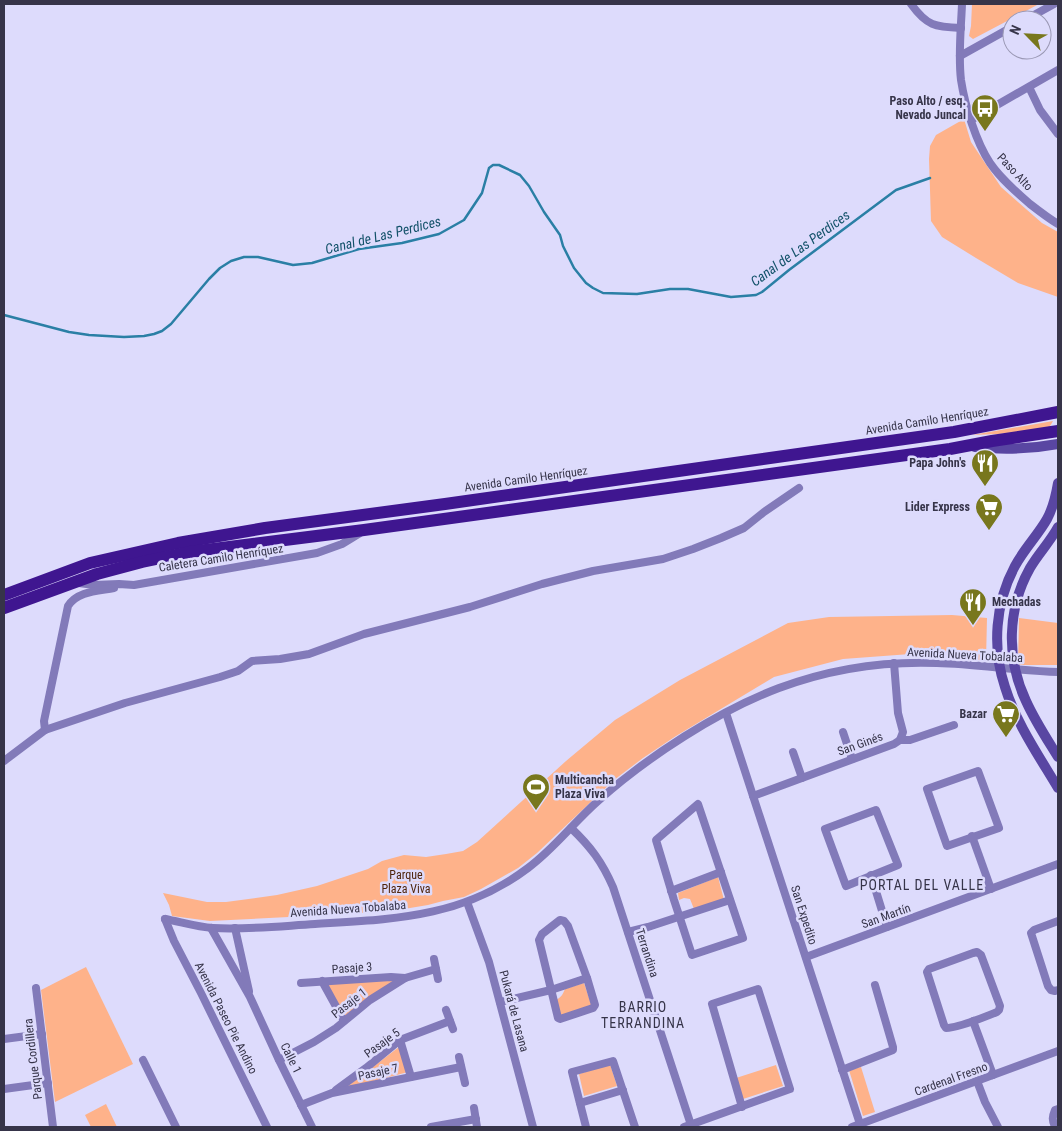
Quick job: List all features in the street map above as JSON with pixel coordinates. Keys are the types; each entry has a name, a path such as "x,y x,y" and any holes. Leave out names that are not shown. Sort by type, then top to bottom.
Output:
{"main road":[{"name":"Avenida Camilo Henríquez","path":"4,595 90,563 178,543 265,528 954,432 1057,413"},
{"path":"4,608 120,567 190,552 364,530 966,446 1058,431"},
{"path":"966,446 1012,449 1058,444"},
{"path":"1058,483 1054,502 1046,520 1016,565 1005,590 997,629 998,648 1005,688 1023,727 1058,788"},
{"path":"1058,527 1030,568 1025,579 1017,600 1012,634 1015,670 1020,687 1026,702 1055,745 1058,757"}],"street":[{"path":"911,4 920,16 930,24 961,28"},
{"name":"Paso Alto","path":"962,4 961,79 965,100 980,145 999,174 1028,201 1058,224"},
{"path":"960,56 1002,33"},
{"path":"972,120 1058,70"},
{"path":"1029,87 1040,110 1058,134"},
{"path":"4,761 45,730 125,703 220,678 238,671 252,661 309,654 364,634 470,607 593,570 662,559 744,528 799,488"},
{"name":"Caletera Camilo Henríquez","path":"75,582 94,586 134,584 317,553 342,544 364,530"},
{"path":"45,730 44,721 65,614 72,600 84,594 134,584"},
{"name":"Avenida Nueva Tobalaba","path":"166,919 211,928 235,928 362,921 421,915 436,911 467,902 498,888 528,869 599,800 632,773 673,744 726,713 761,696 797,682 845,670 894,663 939,663 1058,672"},
{"name":"San Ginés","path":"753,796 894,744 900,740 903,732 898,713 894,663"},
{"name":"San Expedito","path":"726,713 842,1070 856,1126"},
{"path":"900,740 910,740 954,725"},
{"path":"843,732 852,759"},
{"path":"793,752 802,778"},
{"path":"978,772 999,828 972,836 947,846 927,790 978,772"},
{"path":"698,804 721,872 743,938 692,955 656,840 698,804"},
{"path":"876,810 898,865 871,876 846,886 825,829 876,810"},
{"name":"Terrandina","path":"571,828 589,846 602,865 613,887 687,1126"},
{"path":"972,836 991,888"},
{"name":"San Martín","path":"806,957 1058,864"},
{"path":"671,891 721,872"},
{"path":"871,876 887,927"},
{"path":"628,932 730,900"},
{"name":"Pukará de Lasana","path":"467,902 487,956 533,1127"},
{"name":"Avenida Paseo Pie Andino","path":"166,919 174,942 201,992 267,1127"},
{"path":"560,920 564,921 568,926 587,978 595,1005 593,1008 560,1019 558,1018 539,940 542,934 560,920"},
{"path":"1058,921 1034,930 1031,933 1048,986 1052,990 1058,990"},
{"name":"Calle 1","path":"211,928 250,997 312,1127"},
{"name":"Calle 1","path":"235,928 250,997"},
{"path":"972,952 977,952 981,955 1000,1010 973,1021 946,1028 926,972 929,969 972,952"},
{"path":"434,959 438,980"},
{"name":"Pasaje 1","path":"279,1060 314,1042 344,1022 370,1000 405,978 436,969"},
{"name":"Pasaje 3","path":"301,983 391,977 405,978"},
{"path":"500,1002 551,990 587,978"},
{"path":"322,981 344,1022"},
{"path":"842,1070 893,1050 874,985"},
{"name":"Parque Cordillera","path":"36,988 53,1127"},
{"path":"687,1126 742,1107 790,1089 758,989 712,1004 742,1107"},
{"path":"446,1010 453,1030"},
{"name":"Pasaje 5","path":"332,1093 400,1040 450,1021"},
{"path":"973,1021 993,1075"},
{"path":"4,1039 42,1034"},
{"path":"400,1040 411,1077"},
{"name":"Cardenal Fresno","path":"856,1126 1058,1051"},
{"path":"459,1057 465,1083"},
{"path":"143,1060 176,1127"},
{"path":"586,1127 572,1072 613,1061 635,1127"},
{"name":"Pasaje 7","path":"301,1105 332,1093 461,1067"},
{"path":"977,1081 998,1127"},
{"path":"4,1089 48,1084"},
{"path":"580,1103 623,1090"},
{"path":"474,1108 477,1123"},
{"path":"1055,1112 1052,1120 1055,1127"},
{"path":"431,1127 477,1123"},
{"path":"460,1127 477,1123"}],"green space":[{"path":"972,4 1039,4 1028,10 1002,10 1002,24 973,39 969,36"},
{"path":"964,119 971,142 1001,187 1042,223 1058,232 1058,297 1018,283 976,258 942,237 931,221 930,146 936,135"},
{"path":"1053,421 1049,428 972,435"},
{"name":"Parque Plaza Viva","path":"952,615 987,618 986,661 924,653 843,659 774,677 643,758 614,780 537,853 518,868 464,897 404,909 348,914 210,921 172,916 163,893 207,902 226,902 277,895 317,886 368,869 382,861 404,855 426,857 463,851 477,842 566,761 615,720 680,680 788,623 829,617"},
{"path":"1019,618 1058,623 1058,665 1018,665"},
{"path":"718,877 724,900 694,909 690,899 684,898 679,900 678,893"},
{"path":"86,967 133,1064 55,1102 41,990"},
{"path":"403,977 342,1019 322,981"},
{"path":"584,983 592,1007 560,1017 555,1000 562,996 565,989"},
{"path":"399,1047 408,1072 344,1089"},
{"path":"610,1064 617,1086 584,1096 579,1074"},
{"path":"776,1065 783,1086 743,1099 736,1078"},
{"path":"861,1067 875,1112 863,1116 849,1070"},
{"path":"106,1104 117,1127 91,1127 85,1115"}],"waterway":[{"name":"Canal de Las Perdices","path":"4,315 69,332 89,335 124,337 154,334 171,324 209,279 220,268 231,261 244,257 258,257 293,265 312,263 359,249 402,243 439,234 464,220 482,193 489,168 493,165 499,165 520,175 560,235 563,246 574,268 586,283 603,293 637,294 670,289 688,289 731,297 756,295 896,190 930,178"}],"place":[{"name":"Paso Alto / esq. Nevado Juncal","path":"985,132"},
{"name":"Papa John's","path":"985,487"},
{"name":"Lider Express","path":"989,531"},
{"name":"Mechadas","path":"973,626"},
{"name":"Bazar","path":"1006,738"},
{"name":"Multicancha Plaza Viva","path":"536,811"}],"district":[{"name":"PORTAL DEL VALLE","path":"922,885"},
{"name":"BARRIO TERRANDINA","path":"643,1016"}]}
